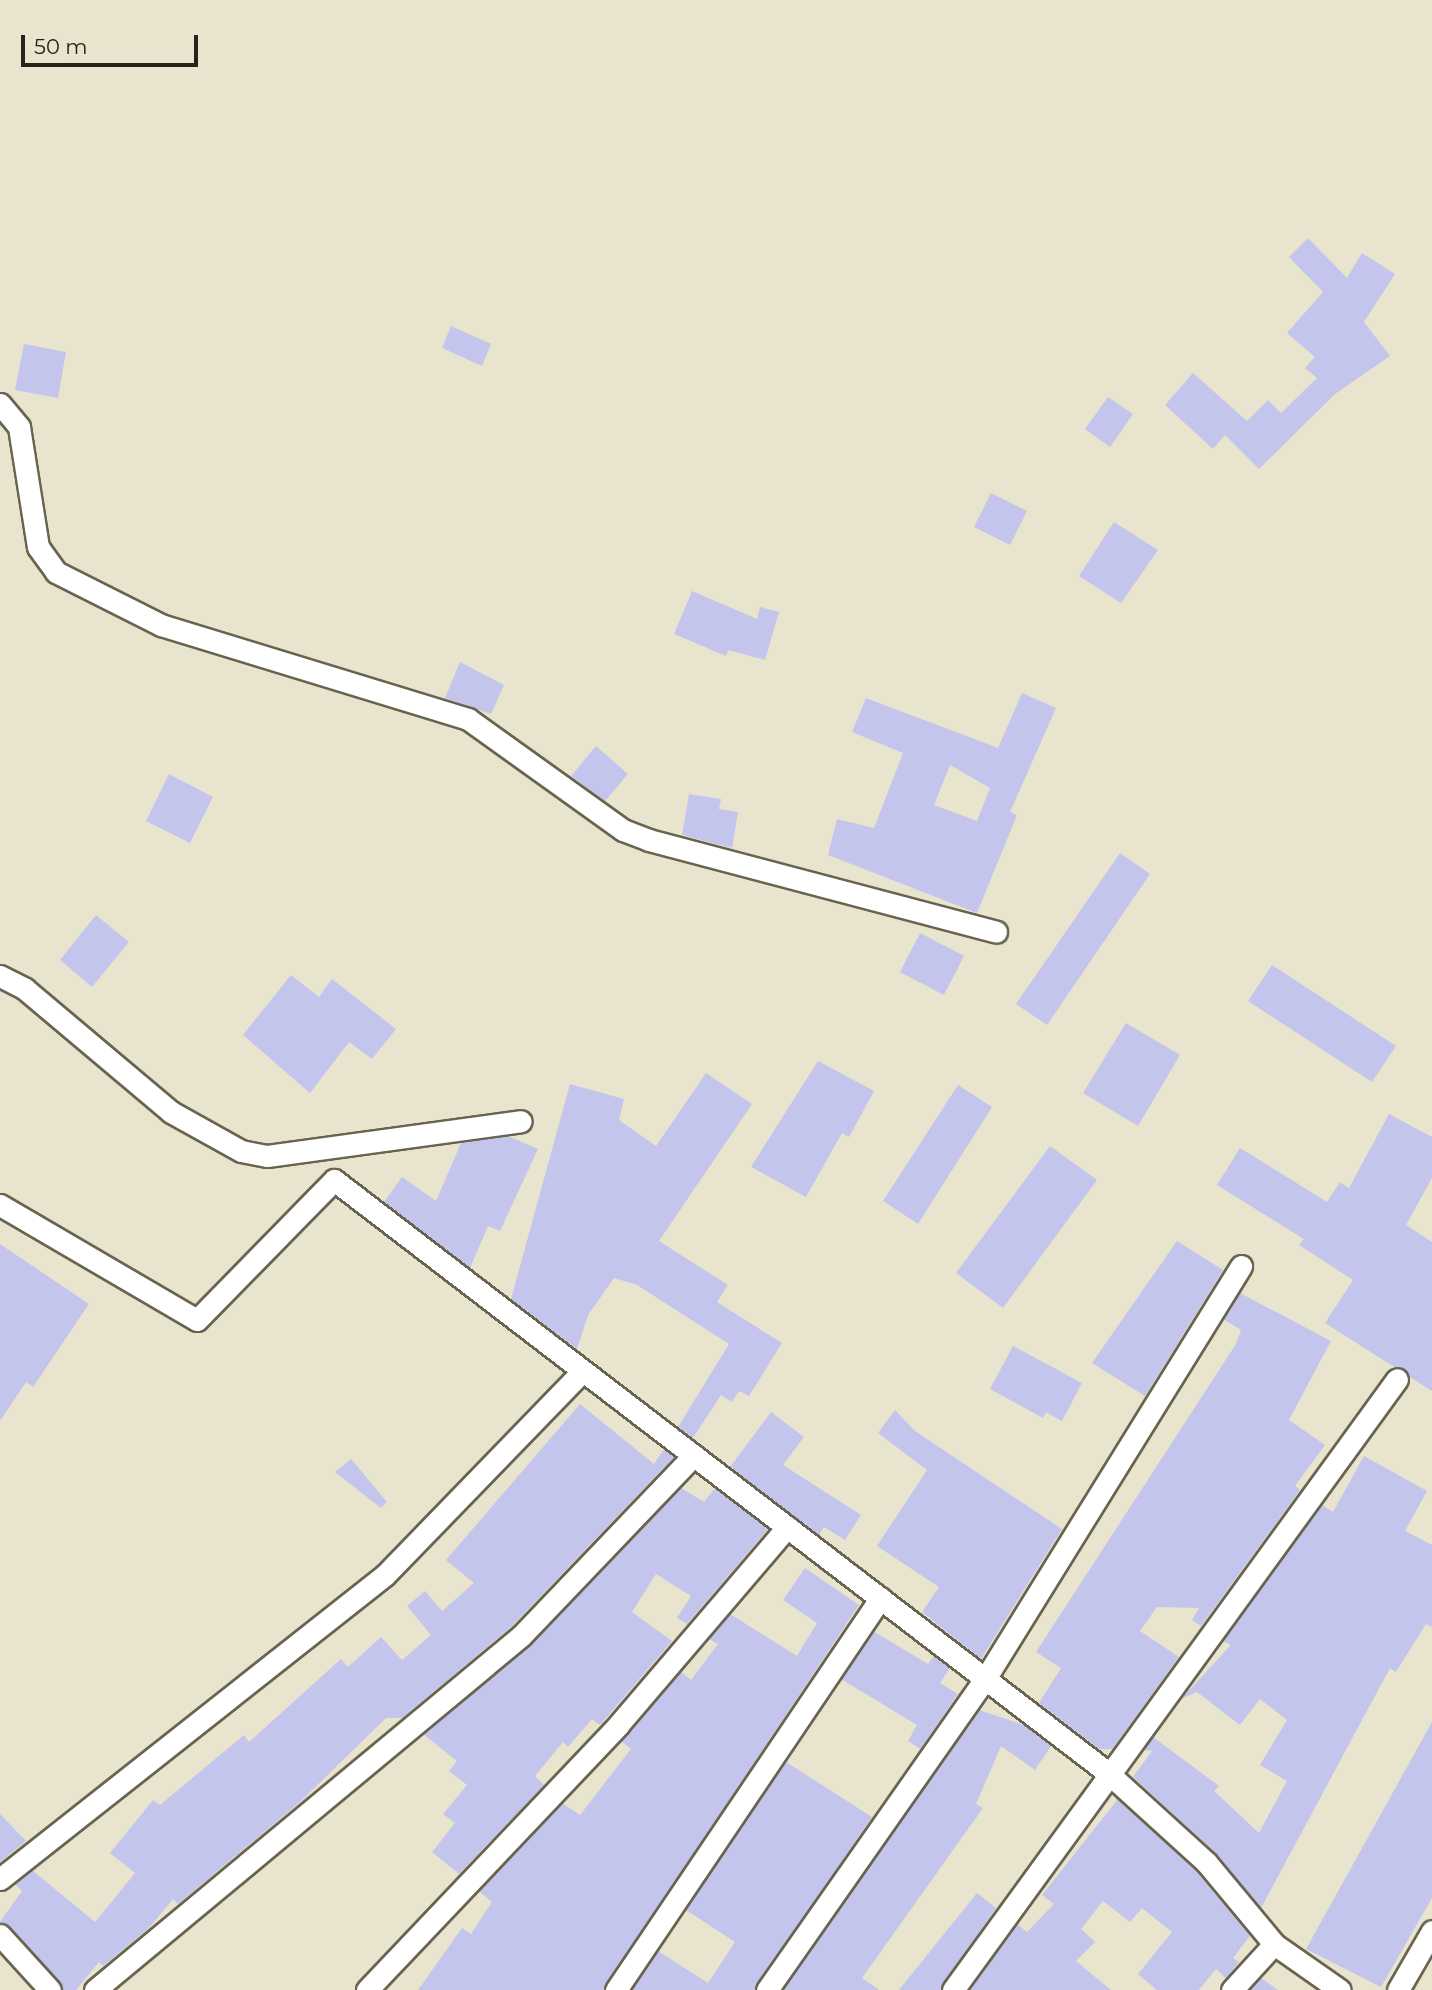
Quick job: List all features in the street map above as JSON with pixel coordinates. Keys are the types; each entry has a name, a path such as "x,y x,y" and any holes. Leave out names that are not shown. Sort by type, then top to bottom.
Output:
{"street":[{"path":"0,404 19,427 38,547 56,572 161,625 468,719 624,830 649,840 996,932"},
{"path":"0,976 25,989 171,1112 241,1151 267,1156 521,1121"},
{"path":"0,1205 197,1320 334,1180 1107,1772 1206,1862 1274,1944 1340,1990"},
{"path":"767,1990 985,1679 1241,1266"},
{"path":"0,1879 385,1575 583,1371"},
{"path":"953,1990 1107,1772 1397,1379"},
{"path":"95,1990 521,1636 694,1455"},
{"path":"367,1990 619,1724 786,1527"},
{"path":"616,1990 880,1598"},
{"path":"1398,1990 1432,1931"},
{"path":"0,1935 50,1990"},
{"path":"1233,1990 1274,1944"}],"building":[{"path":"1308,238 1347,278 1362,253 1395,274 1364,322 1390,356 1335,394 1259,469 1225,435 1213,449 1165,405 1193,373 1247,421 1268,400 1281,413 1317,378 1305,368 1315,357 1287,333 1323,292 1289,257"},
{"path":"451,326 491,344 482,366 442,348"},
{"path":"24,344 66,352 58,398 15,390"},
{"path":"1108,397 1133,414 1110,447 1085,429"},
{"path":"991,493 1027,511 1010,545 974,527"},
{"path":"1114,522 1158,550 1121,603 1079,576"},
{"path":"692,591 757,619 760,607 779,612 765,660 728,650 726,656 674,634"},
{"path":"460,662 504,685 491,714 445,698"},
{"path":"1022,693 1056,708 1010,812 1017,815 977,913 828,855 837,819 874,828 903,753 852,732 866,698 998,748","holes":["950,765 990,788 977,821 934,805"]},
{"path":"596,746 628,774 605,801 571,776"},
{"path":"169,774 213,797 190,843 146,821"},
{"path":"689,794 721,799 719,809 738,812 732,848 682,835"},
{"path":"1120,853 1150,874 1047,1025 1016,1004"},
{"path":"96,915 129,942 92,987 60,960"},
{"path":"920,933 964,956 944,995 900,972"},
{"path":"1272,965 1396,1046 1372,1082 1248,1001"},
{"path":"291,975 319,997 332,979 396,1029 372,1059 349,1042 310,1093 243,1035"},
{"path":"1126,1023 1180,1055 1138,1126 1083,1093"},
{"path":"818,1061 874,1091 849,1137 842,1133 806,1197 751,1167"},
{"path":"706,1073 752,1104 659,1241 728,1285 717,1302 782,1343 749,1396 739,1391 732,1402 721,1395 693,1438 678,1427 729,1344 637,1285 614,1278 588,1315 577,1349 511,1299 570,1084 624,1099 619,1120 656,1146"},
{"path":"958,1085 992,1107 918,1224 883,1201"},
{"path":"1389,1114 1432,1137 1432,1178 1406,1225 1432,1242 1432,1391 1325,1323 1353,1280 1299,1245 1304,1239 1217,1185 1240,1148 1327,1202 1340,1182 1349,1188"},
{"path":"508,1136 538,1149 500,1231 488,1226 470,1268 384,1202 402,1177 436,1201 461,1143"},
{"path":"1050,1146 1097,1180 1003,1308 956,1273"},
{"path":"1177,1241 1223,1270 1145,1396 1092,1363"},
{"path":"0,1244 89,1304 33,1387 26,1382 0,1421"},
{"path":"1240,1293 1331,1341 1289,1420 1325,1445 1295,1486 1300,1490 1201,1626 1192,1620 1199,1608 1157,1607 1140,1631 1179,1657 1112,1749 1099,1749 1039,1703 1061,1668 1036,1652 1236,1344 1241,1330 1223,1319"},
{"path":"1013,1346 1082,1383 1062,1421 1046,1412 1043,1418 990,1389"},
{"path":"580,1404 654,1464 664,1449 674,1457 512,1626 402,1718 386,1718 300,1802 178,1904 173,1899 149,1928 103,1966 99,1962 76,1990 63,1990 0,1922 22,1891 15,1884 32,1870 95,1922 135,1873 110,1853 153,1800 160,1805 244,1735 249,1742 341,1659 348,1667 381,1637 402,1660 431,1635 407,1606 425,1591 442,1611 474,1583 446,1560"},
{"path":"895,1410 915,1431 1062,1529 981,1659 922,1612 939,1587 877,1546 927,1470 878,1433"},
{"path":"771,1412 804,1437 783,1465 861,1515 845,1540 824,1527 819,1535 730,1467"},
{"path":"1364,1456 1427,1491 1405,1531 1432,1545 1432,1627 1426,1624 1396,1672 1390,1668 1261,1908 1215,1852 1133,1777 1152,1751 1143,1750 1153,1737 1219,1786 1214,1791 1259,1833 1287,1781 1260,1765 1287,1720 1260,1699 1240,1725 1197,1692 1181,1699 1231,1645 1223,1641 1322,1505 1333,1512"},
{"path":"351,1459 387,1502 381,1508 335,1472"},
{"path":"681,1488 704,1502 715,1488 768,1529 687,1624 677,1618 691,1596 656,1574 632,1612 672,1641 600,1725 592,1719 568,1747 563,1742 535,1776 544,1785 459,1874 432,1852 455,1823 443,1814 467,1785 449,1771 457,1761 423,1734 530,1645"},
{"path":"805,1568 859,1605 603,1990 418,1990 462,1928 471,1934 492,1902 479,1891 562,1803 580,1815 631,1749 621,1741 681,1672 691,1680 718,1644 709,1639 730,1614 797,1656 817,1623 783,1600"},
{"path":"873,1631 928,1664 934,1656 950,1668 940,1683 958,1694 920,1749 908,1741 917,1725 841,1679"},
{"path":"979,1710 1024,1725 1051,1746 1035,1770 1001,1746 976,1804 983,1808 862,1978 879,1990 783,1990"},
{"path":"1432,1722 1432,1898 1381,1987 1306,1949"},
{"path":"786,1762 872,1817 754,1990 632,1990 658,1951 708,1983 735,1942 686,1910"},
{"path":"1118,1799 1196,1871 1250,1936 1233,1958 1239,1962 1226,1978 1216,1969 1199,1990 1157,1990 1138,1974 1172,1932 1142,1908 1130,1922 1103,1901 1081,1929 1095,1942 1076,1961 1111,1990 969,1990 1017,1924 1027,1932 1054,1904 1042,1895"},
{"path":"0,1814 26,1841 0,1862"},
{"path":"977,1893 996,1908 940,1990 899,1990"},
{"path":"1261,1978 1278,1990 1250,1990"}]}
